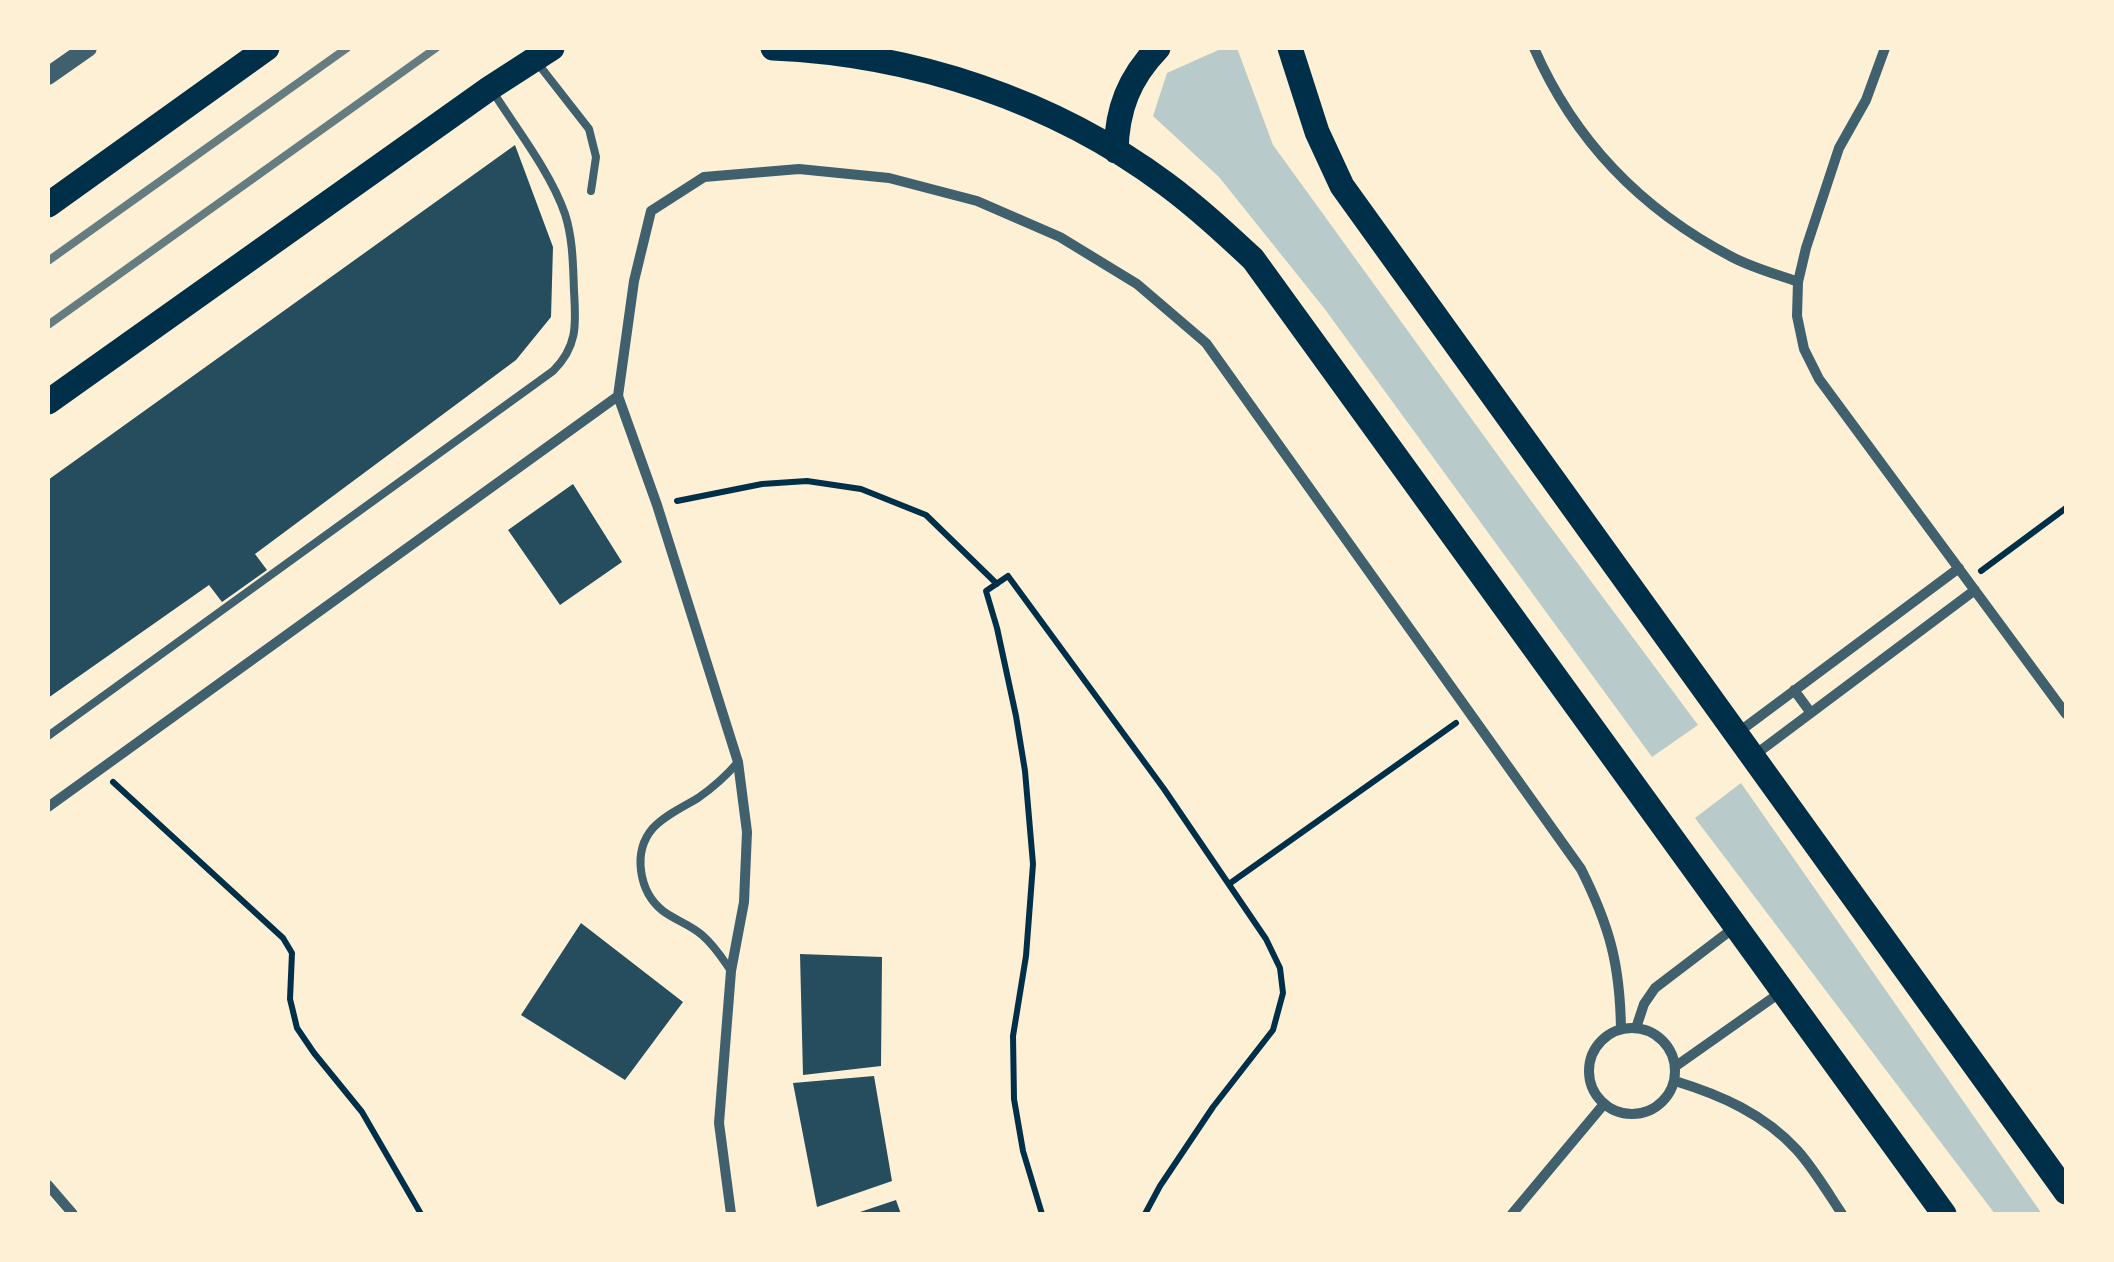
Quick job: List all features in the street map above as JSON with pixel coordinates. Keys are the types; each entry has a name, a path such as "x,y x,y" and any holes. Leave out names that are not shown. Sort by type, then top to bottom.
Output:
{"main road":[{"path":"48,205 267,48"},
{"path":"773,48 894,62 972,83 1045,113 1165,183 1253,259 1944,1214"},
{"path":"1116,151 1119,117 1129,85 1158,48"},
{"path":"1290,48 1317,132 1342,186 2066,1192"},
{"path":"48,402 543,53"}],"street":[{"path":"48,76 88,48"},
{"path":"1534,48 1548,80 1584,136 1628,185 1679,226 1736,259 1798,282"},
{"path":"1885,48 1866,100 1840,148 1806,248 1798,282 1798,316 1804,349 1819,379 2066,714"},
{"path":"731,1214 719,1123 731,972 744,902 747,832 738,762 618,396 634,281 651,211 704,177 799,169 889,178 977,201 1060,237 1137,284 1206,343 1582,869 1613,946 1620,987 1620,1029"},
{"path":"48,807 618,396"},
{"path":"1736,734 1958,568"},
{"path":"1752,756 1971,585"},
{"path":"1794,690 1811,713"},
{"path":"1636,1028 1644,1004 1655,988 1735,927"},
{"path":"1676,1066 1782,992"},
{"path":"1636,1028 1655,1034 1669,1047 1676,1066 1675,1081 1667,1098 1654,1109 1620,1113 1604,1104 1594,1092 1589,1078 1590,1062 1606,1036 1620,1029 1636,1028"},
{"path":"1675,1081 1742,1107 1772,1127 1798,1151 1842,1214"},
{"path":"1512,1214 1604,1104"},
{"path":"48,1185 74,1214"}],"lane":[{"path":"543,53 589,129 596,156 590,191"},
{"path":"48,736 566,358 576,321 572,248 565,215 546,176 490,88"},
{"path":"731,972 718,950 699,932 661,909 647,892 640,872 642,850 651,830 721,782 738,762"}],"path":[{"path":"656,505 762,484 807,482 861,489 926,515 996,584"},
{"path":"1971,585 2066,508"},
{"path":"1042,1214 1023,1151 1014,1100 1013,1036 1026,956 1033,864 1025,771 986,591 1008,576 1164,789 1266,939 1280,968 1283,993 1272,1030 1213,1106 1145,1214"},
{"path":"1228,884 1470,713"},
{"path":"99,769 282,938 292,953 290,1000 298,1028 362,1112 421,1214"}],"shaded area":[{"path":"1223,48 1237,48 1273,145 1698,725 1652,757 1324,308 1219,177 1153,116 1167,73"},
{"path":"1741,783 2042,1214 1995,1214 1695,818"}],"building":[{"path":"515,145 553,247 551,317 516,360 255,554 267,570 222,602 209,585 48,698 48,480"},
{"path":"573,484 622,562 560,605 508,530"},
{"path":"581,923 683,1002 625,1080 521,1015"},
{"path":"800,954 882,957 881,1066 803,1075"},
{"path":"874,1076 892,1181 817,1207 793,1083"},
{"path":"896,1200 901,1214 854,1214"}],"railway":[{"path":"48,261 347,48"},
{"path":"48,325 436,48"}]}
